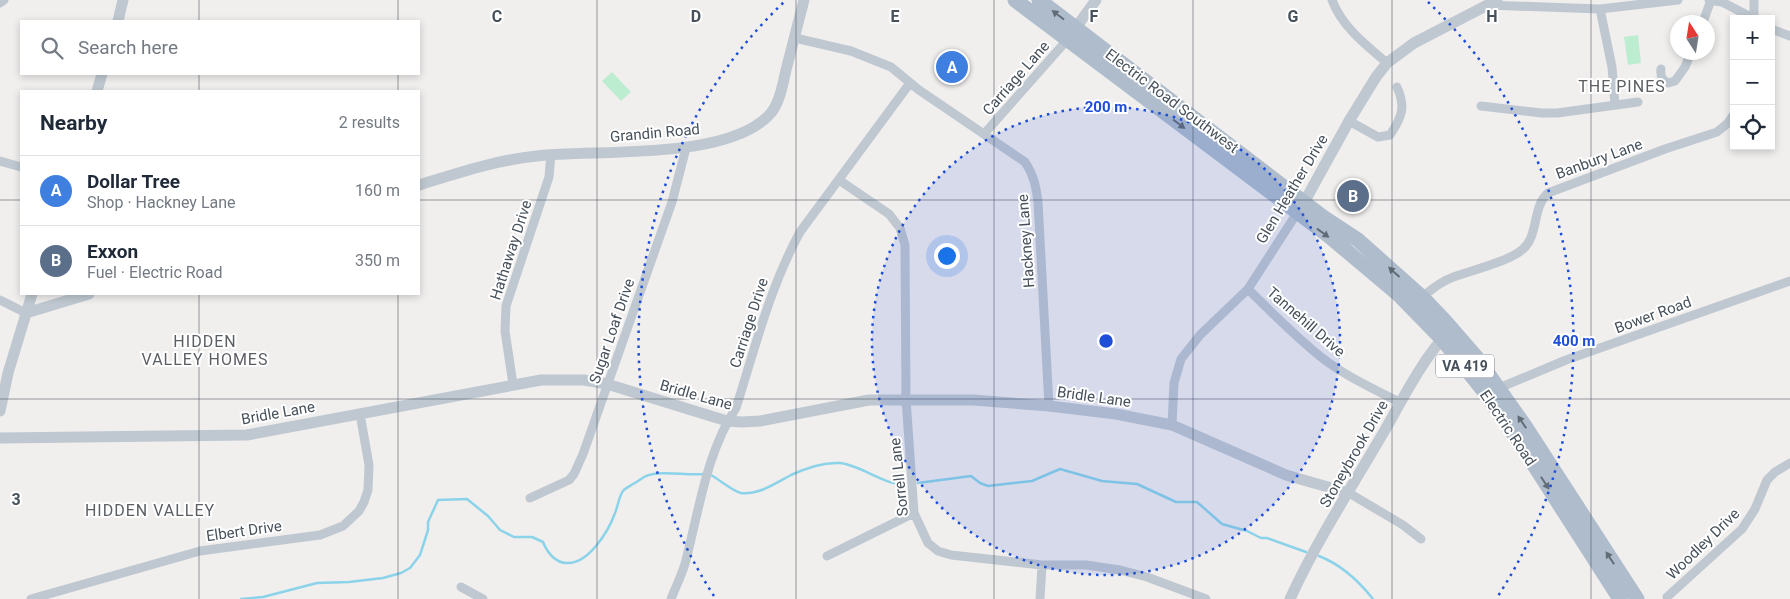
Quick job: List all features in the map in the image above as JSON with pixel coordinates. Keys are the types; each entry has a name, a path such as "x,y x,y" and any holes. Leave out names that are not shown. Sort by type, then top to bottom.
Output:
{"main road":[{"name":"Electric Road Southwest","path":"1015,0 1072,33 1301,208"},
{"name":"Electric Road Southwest","path":"1039,0 1072,33 1256,183"},
{"name":"Electric Road","path":"1256,183 1301,208 1323,217 1358,240 1422,297 1448,334 1466,368 1501,414 1620,599"},
{"name":"Electric Road","path":"1301,208 1398,294 1448,334 1499,388 1637,599"}],"street":[{"path":"0,3 4,0"},
{"path":"118,20 123,0"},
{"name":"Grandin Road","path":"420,185 482,166 516,159 551,154 686,148 722,141 743,132 758,124 772,112 780,93 804,0"},
{"path":"1072,33 1096,0"},
{"path":"1332,0 1335,9 1351,30 1387,63"},
{"path":"1492,3 1600,9 1678,0"},
{"path":"1705,15 1710,0 1729,4 1747,15"},
{"path":"1754,0 1754,15"},
{"name":"Glen Heather Drive","path":"1172,425 1174,383 1180,359 1200,335 1248,289 1301,208 1376,77 1387,63 1414,43 1492,3"},
{"path":"1600,9 1612,67 1615,105"},
{"path":"1775,30 1790,36"},
{"name":"Carriage Lane","path":"984,134 1072,33"},
{"name":"Hackney Lane","path":"795,38 851,51 891,67 910,83 1025,162 1036,184 1049,406"},
{"path":"1661,70 1661,77 1664,81 1668,83 1676,81 1688,60"},
{"path":"96,90 102,75"},
{"name":"Carriage Drive","path":"671,599 686,562 704,485 727,422 736,408 774,285 786,256 800,232 910,83"},
{"path":"1349,122 1378,137 1390,135 1400,120 1402,110 1401,95 1397,87"},
{"path":"1480,106 1557,113 1638,102"},
{"name":"Banbury Lane","path":"1422,297 1450,278 1511,256 1525,248 1533,233 1542,200 1548,193 1657,152 1717,132 1730,121"},
{"name":"Sugar Loaf Drive","path":"530,498 562,484 574,474 594,427 607,384 672,202 686,148"},
{"name":"Hathaway Drive","path":"513,384 505,331 506,306 549,177 551,154"},
{"path":"0,160 20,167"},
{"name":"Sorrell Lane","path":"839,180 889,214 900,228 905,244 906,399 914,513 928,543 938,551 951,555 1042,565 1086,565 1120,570 1147,577 1206,599"},
{"name":"Bower Road","path":"1499,388 1566,360 1790,281"},
{"name":"Tannehill Drive","path":"1248,289 1321,357 1345,373 1401,403"},
{"path":"0,411 8,373 32,295"},
{"path":"0,300 26,313 86,295"},
{"name":"Stoneybrook Drive","path":"1290,599 1306,566 1425,362 1448,334"},
{"name":"Bridle Lane","path":"0,438 247,435 513,384 562,379 592,380 727,422 760,421 869,400 973,400 1116,414 1172,425 1286,475 1348,493 1403,525 1421,539"},
{"name":"Elbert Drive","path":"30,599 200,551 320,535 343,526 359,511 368,490 369,465 360,414"},
{"name":"Woodley Drive","path":"1668,598 1742,529 1755,509 1767,480 1774,472 1790,463"},
{"path":"826,556 914,513"},
{"path":"1040,599 1042,565"},
{"path":"461,587 482,599"}],"green space":[{"path":"1638,35 1641,63 1628,65 1624,37"},
{"path":"612,72 631,92 621,101 602,81"}],"waterway":[{"path":"711,475 734,490 748,493 767,488 809,468 828,463 840,463 891,482 905,484"},
{"path":"918,483 971,476 988,486 1032,481 1060,469 1102,481 1137,484 1176,502 1197,502 1222,524 1306,552"},
{"path":"241,599 263,597 317,583 383,578 401,573 410,568 420,555 428,530 428,522 438,500 467,499 488,516 500,530 514,537 532,537 543,542 555,559 563,563 575,562 590,552 603,537 626,488 653,474 704,474"},
{"path":"1319,556 1349,574 1373,599"}],"place":[{"name":"Dollar Tree","path":"952,67"},
{"name":"Exxon","path":"1353,196"}],"district":[{"name":"THE PINES","path":"1622,86"},
{"name":"HIDDEN VALLEY HOMES","path":"205,350"},
{"name":"HIDDEN VALLEY","path":"150,510"}]}
